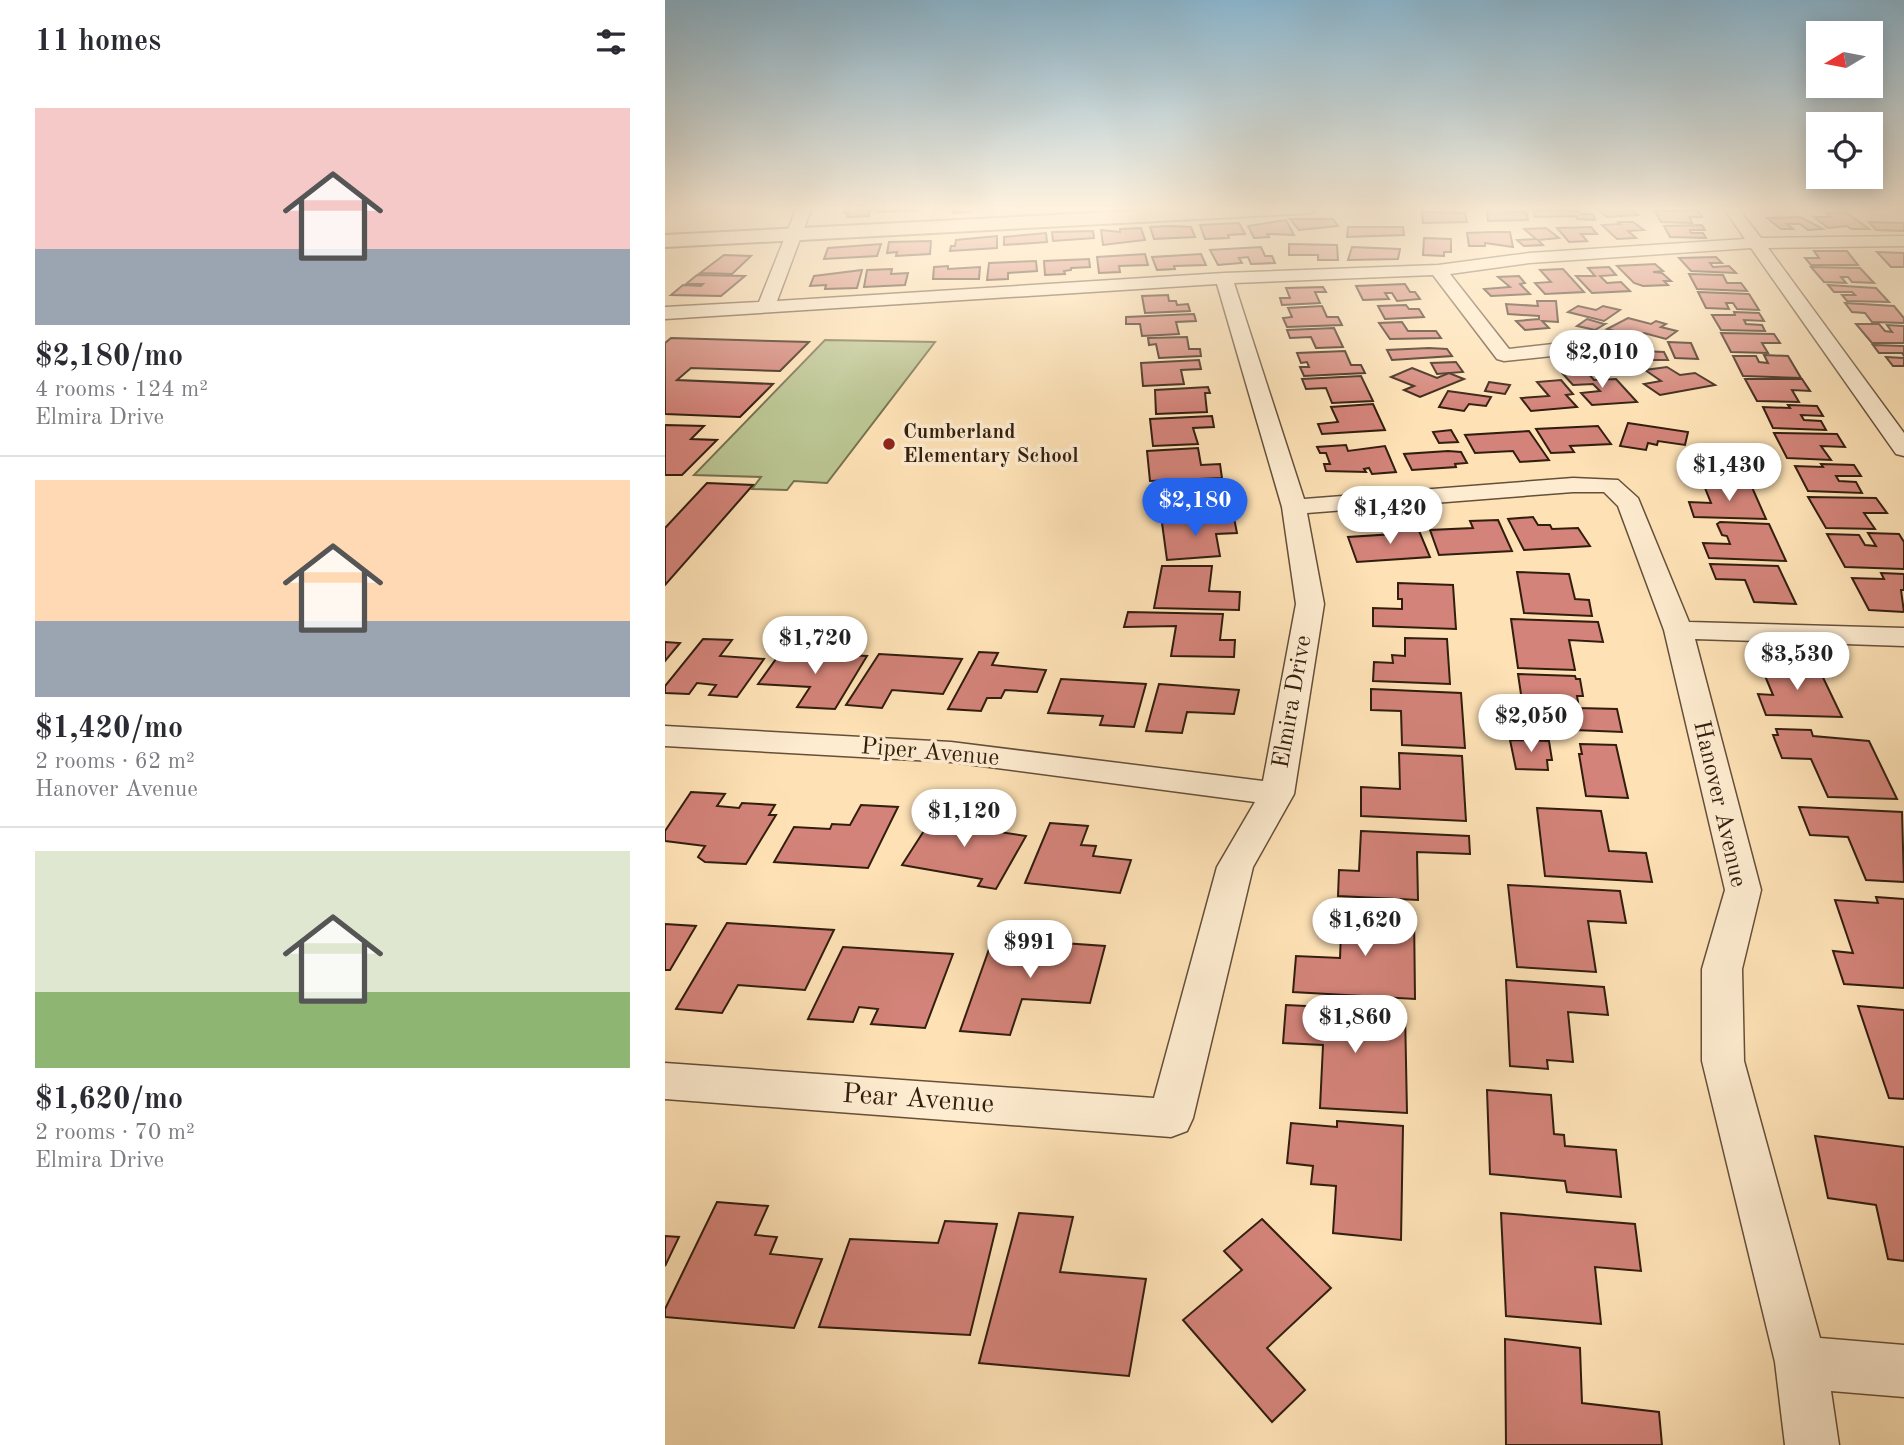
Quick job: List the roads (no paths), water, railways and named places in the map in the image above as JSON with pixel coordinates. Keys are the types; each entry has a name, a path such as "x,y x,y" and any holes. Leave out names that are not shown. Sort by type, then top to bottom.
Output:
{"street":[{"path":"766,306 778,274"},
{"path":"665,313 1319,274"},
{"path":"1441,274 1504,355 1580,347"},
{"path":"1780,274 1904,449"},
{"name":"Elmira Drive","path":"1171,1118 1235,867 1277,794 1310,604 1294,507 1224,278"},
{"name":"Hanover Avenue","path":"1294,507 1573,485 1610,485 1629,503 1678,630 1743,890 1722,969 1723,1061 1801,1362 1812,1445"},
{"path":"1678,630 1904,637"},
{"name":"Piper Avenue","path":"665,736 951,752 1277,794"},
{"name":"Pear Avenue","path":"665,1081 1171,1118"},
{"path":"1801,1362 1904,1371"}],"place":[{"name":"Cumberland Elementary School","path":"889,444"}]}
